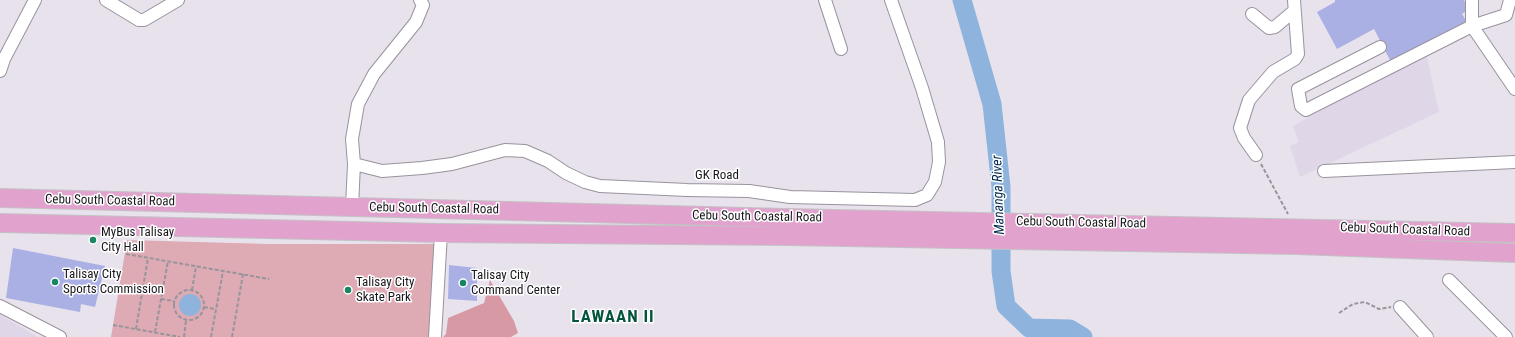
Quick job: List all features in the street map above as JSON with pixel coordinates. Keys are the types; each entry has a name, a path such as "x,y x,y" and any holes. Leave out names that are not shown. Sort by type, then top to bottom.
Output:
{"highway":[{"name":"Cebu South Coastal Road","path":"0,198 786,218 1292,221 1515,233"},
{"name":"Cebu South Coastal Road","path":"0,223 441,233 786,236 1296,245 1515,253"}],"street":[{"path":"0,71 2,58 35,0"},
{"path":"106,0 139,20 144,20 178,0"},
{"path":"352,206 354,164 352,139 358,104 374,74 416,22 423,5 420,0"},
{"path":"825,0 841,49"},
{"name":"GK Road","path":"354,164 382,171 422,168 452,164 505,150 525,152 548,161 566,173 584,182 600,186 748,191 790,197 915,200 927,195 935,182 939,162 938,142 922,88 890,0"},
{"path":"1472,0 1472,26 1514,86"},
{"path":"1380,47 1298,89 1301,106 1306,110 1472,26 1506,15 1510,0"},
{"path":"1252,14 1269,28 1275,27 1292,4"},
{"path":"1256,155 1244,138 1240,128 1249,100 1273,72 1295,59 1298,54 1292,4"},
{"path":"1324,171 1515,162"},
{"path":"435,337 441,233"},
{"path":"1449,280 1506,337"},
{"path":"0,306 60,337"},
{"path":"1400,307 1427,337"}],"path":[{"path":"1256,155 1292,221"},
{"path":"126,254 269,279"},
{"path":"136,329 148,258"},
{"path":"155,332 168,261"},
{"path":"192,290 196,266"},
{"path":"211,337 223,271"},
{"path":"232,337 243,274"},
{"path":"192,290 201,296 204,307 198,317 186,320 176,314 174,302 181,292 192,290"},
{"path":"161,299 174,302"},
{"path":"1339,313 1353,304 1365,302 1379,309 1400,307"},
{"path":"204,307 216,309"},
{"path":"184,337 186,320"},
{"path":"113,325 180,337"}],"shaded area":[{"path":"1426,53 1439,112 1300,177 1290,146 1299,142 1293,126"},
{"path":"127,240 270,244 437,244 431,335 428,337 111,337"},
{"path":"490,280 514,321 518,333 511,337 443,337 446,334 448,318 484,303"},
{"path":"0,315 38,337 0,337"}],"water":[{"path":"190,294 198,297 201,305 198,313 190,316 182,313 179,305 182,297"}],"building":[{"path":"1335,0 1464,0 1468,10 1462,14 1467,22 1391,62 1374,29 1337,49 1317,12 1335,2"},
{"name":"Talisay City Sports Commission","path":"13,248 105,266 95,307 81,304 80,312 6,298"},
{"name":"Talisay City Command Center","path":"449,265 477,268 477,301 448,299"}],"waterway":[{"name":"Mananga River","path":"962,0 992,104 1001,187 1001,271 1006,306 1029,328 1070,329 1083,337"}],"place":[{"name":"MyBus Talisay City Hall","path":"93,240"},
{"name":"Talisay City Sports Commission","path":"55,282"},
{"name":"Talisay City Command Center","path":"463,283"},
{"name":"Talisay City Skate Park","path":"348,290"}],"district":[{"name":"LAWAAN II","path":"613,318"}]}
